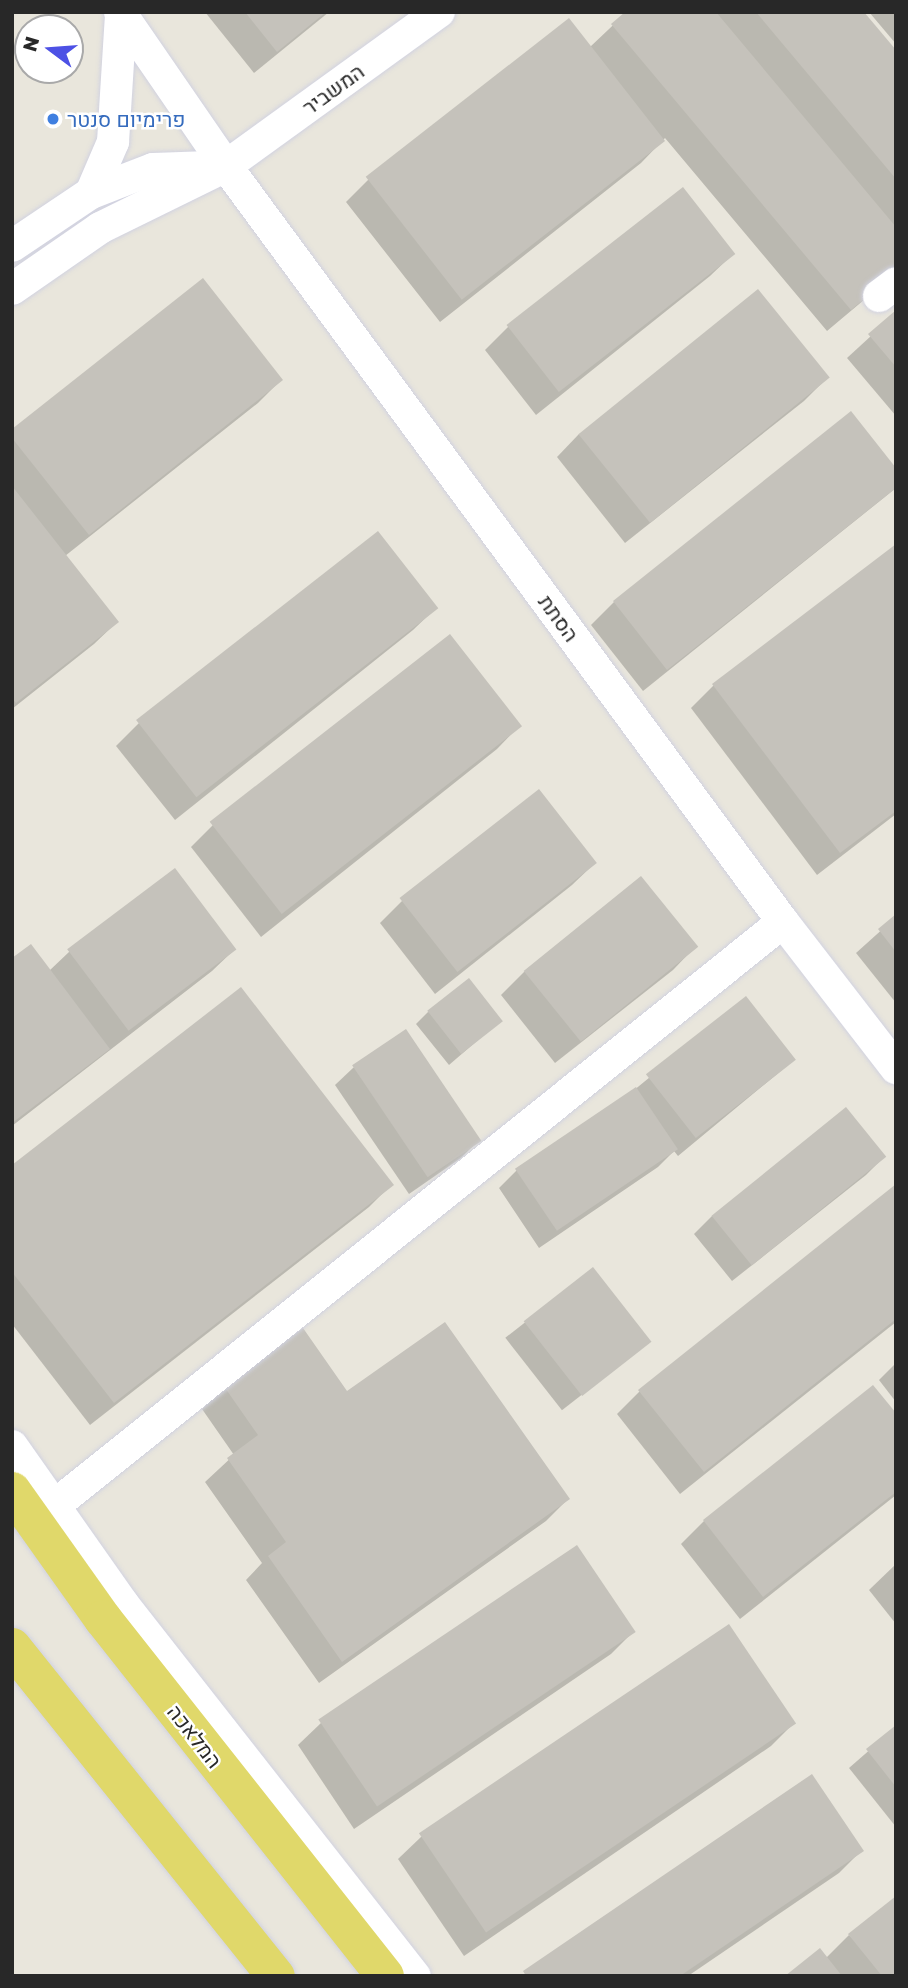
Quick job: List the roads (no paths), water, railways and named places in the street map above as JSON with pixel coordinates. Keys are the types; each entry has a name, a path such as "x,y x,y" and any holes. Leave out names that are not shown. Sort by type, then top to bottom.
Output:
{"main road":[{"name":"המלאכה","path":"29,1488 103,1619 385,1976"},
{"path":"12,1647 276,1976"}],"street":[{"name":"המשביר","path":"12,289 100,229 226,166 439,12"},
{"name":"הסתת","path":"121,13 226,166 783,922 896,1068"},
{"path":"91,193 113,142 121,13"},
{"path":"12,246 91,193 153,169 226,166"},
{"path":"29,1488 783,922"},
{"path":"12,1446 29,1488 415,1976"}],"place":[{"name":"פרימיום סנטר","path":"53,119"}]}
